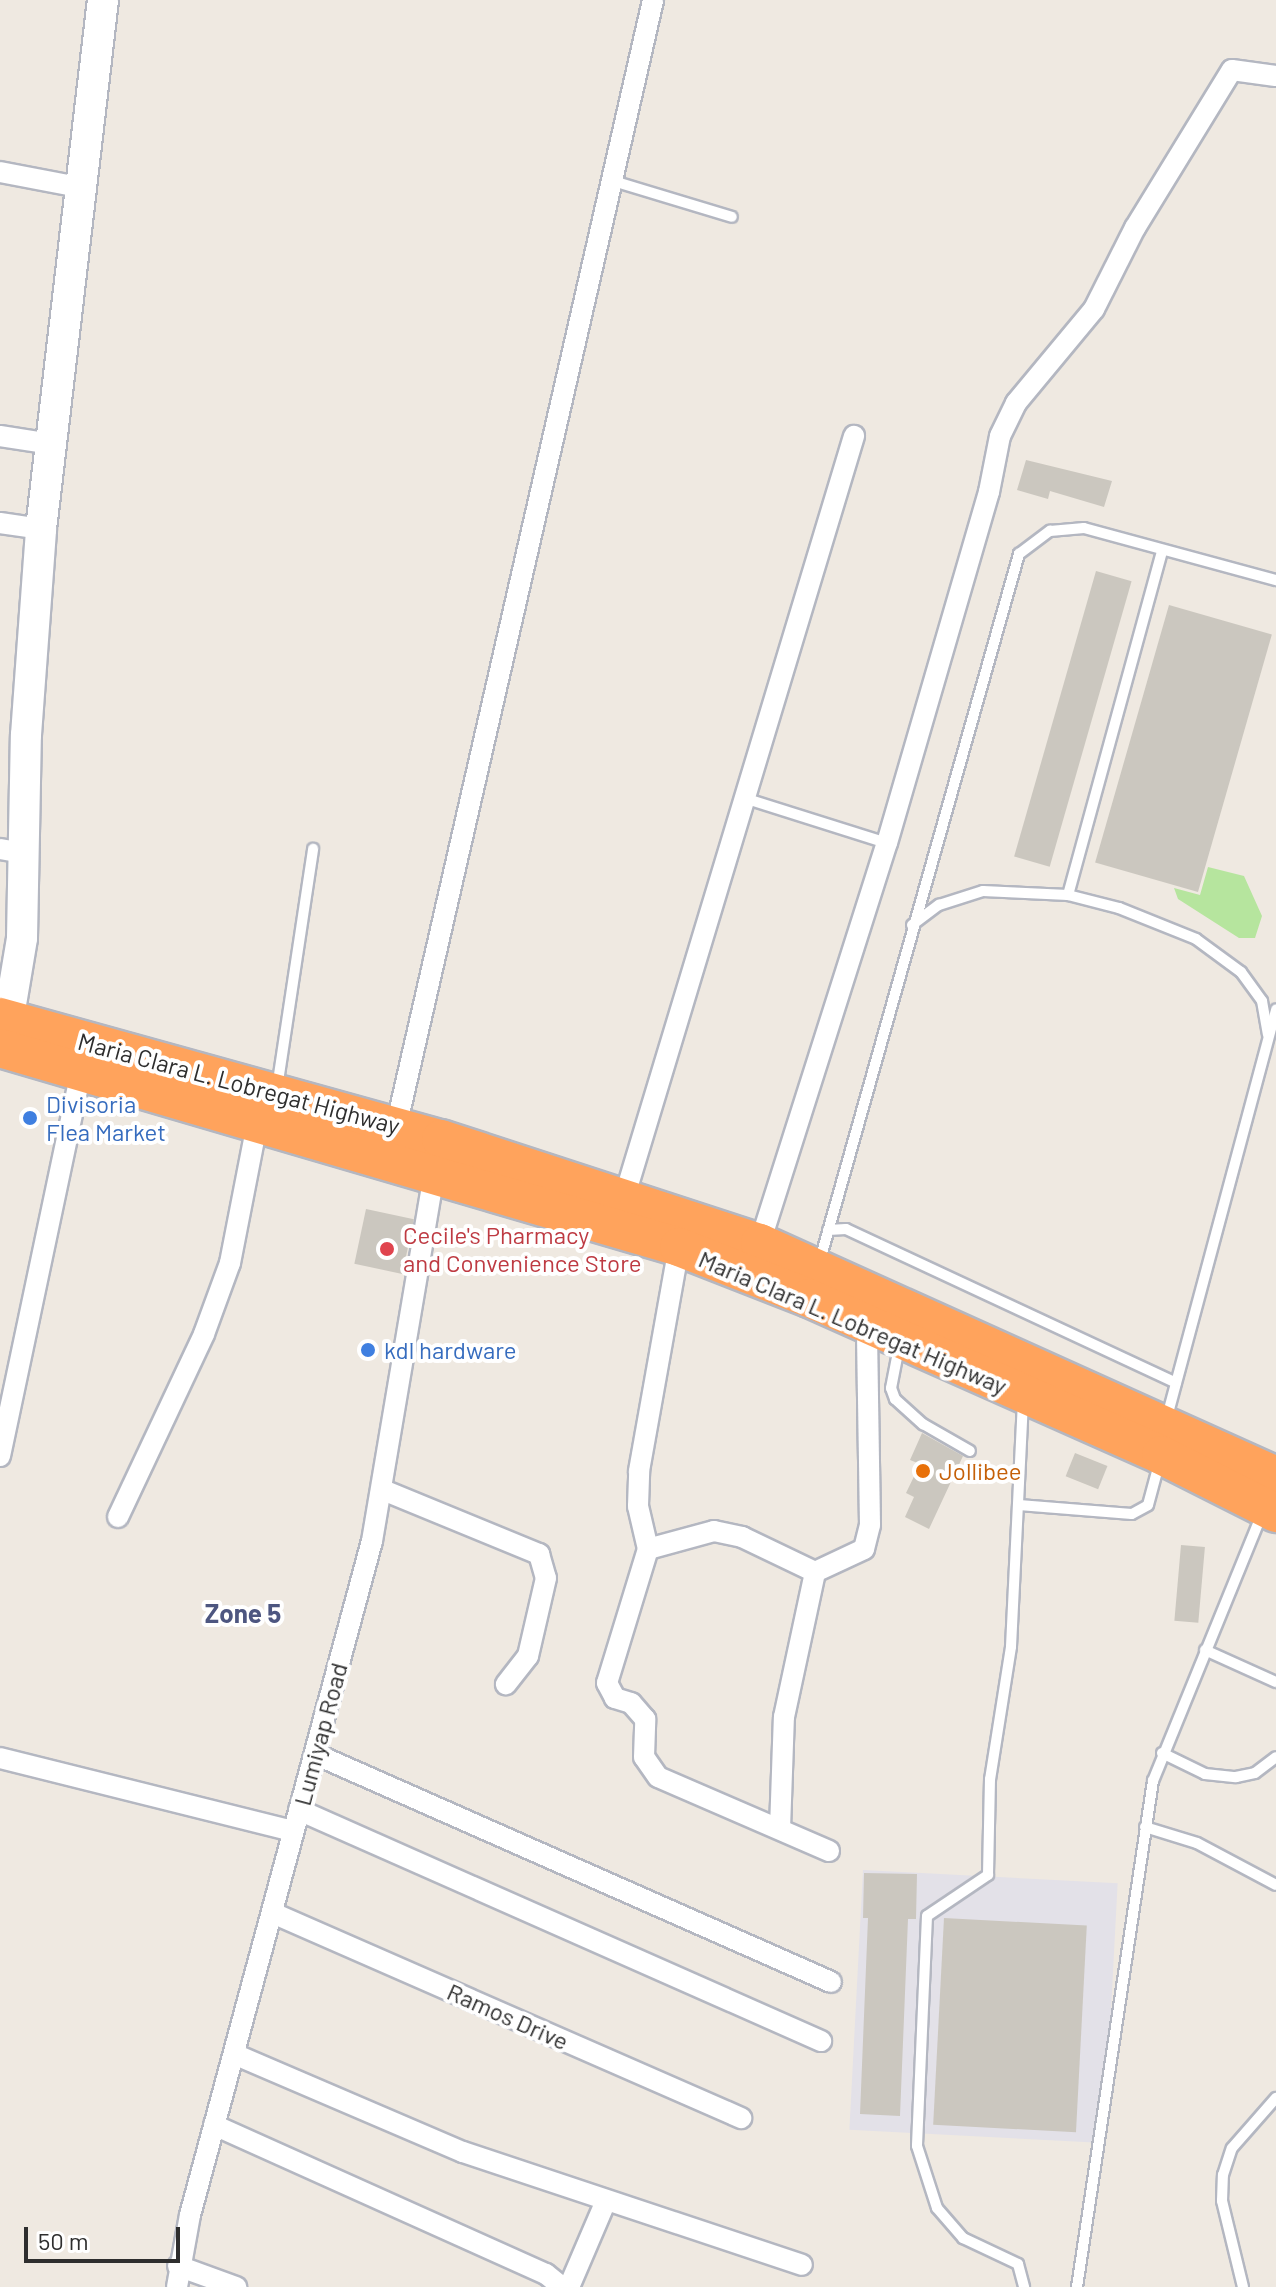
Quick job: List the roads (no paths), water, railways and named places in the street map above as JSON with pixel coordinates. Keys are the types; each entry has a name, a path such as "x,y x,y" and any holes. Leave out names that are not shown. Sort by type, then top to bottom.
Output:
{"highway":[{"name":"Maria Clara L. Lobregat Highway","path":"3,1033 81,1071 267,1109 396,1127 438,1157 679,1247 755,1258"},
{"name":"Maria Clara L. Lobregat Highway","path":"3,1033 438,1157 625,1195 755,1258 1163,1440 1272,1499"},
{"name":"Maria Clara L. Lobregat Highway","path":"814,1283 884,1332 1023,1395 1163,1440"}],"street":[{"path":"3,1033 22,938 14,852 41,529 84,188 103,0"},
{"path":"396,1127 653,0"},
{"path":"755,1258 887,843 989,492 1000,436 1016,403 1094,309 1150,202 1232,70 1276,76"},
{"path":"0,172 84,188"},
{"path":"0,436 52,444"},
{"path":"625,1195 854,436"},
{"path":"0,523 41,529"},
{"path":"0,1456 81,1071"},
{"path":"118,1517 204,1334 230,1263 267,1109"},
{"name":"Lumiyap Road","path":"177,2287 178,2266 214,2125 275,1914 293,1831 383,1490 438,1157"},
{"path":"679,1247 639,1471 638,1506 648,1549 608,1670 609,1692 641,1711 646,1728 644,1757 658,1777 829,1851"},
{"path":"648,1549 672,1538 714,1531 742,1537 815,1572 856,1556 868,1540 884,1332"},
{"path":"383,1490 539,1554 546,1578 528,1656 506,1684"},
{"path":"780,1829 784,1717 815,1572"},
{"path":"315,1754 831,1982"},
{"path":"0,1758 293,1831"},
{"path":"299,1810 821,2041"},
{"name":"Ramos Drive","path":"275,1914 741,2118"},
{"path":"234,2054 463,2152 605,2203 657,2215 802,2265"},
{"path":"214,2125 546,2274 562,2287"},
{"path":"569,2287 605,2203"},
{"path":"178,2266 236,2287"}],"lane":[{"path":"613,181 732,217"},
{"path":"814,1283 912,925 1019,554 1050,531 1084,528 1276,580"},
{"path":"1068,895 1162,551"},
{"path":"744,798 887,843"},
{"path":"267,1109 313,849"},
{"path":"912,925 939,905 983,891 1068,895 1119,908 1196,939 1241,972 1262,1001 1269,1037"},
{"path":"1019,1505 1117,1514 1142,1510 1154,1492 1176,1383 1276,1009"},
{"path":"828,1230 846,1229 1176,1383"},
{"path":"884,1332 895,1399 923,1424 970,1451"},
{"path":"1023,1395 1011,1647 990,1779 988,1875 927,1916 917,2146 937,2208 963,2238 1018,2264 1024,2287"},
{"path":"1077,2287 1145,1827 1162,1753 1272,1499"},
{"path":"1205,1650 1276,1682"},
{"path":"1162,1753 1205,1774 1236,1777 1255,1773 1276,1757"},
{"path":"1145,1827 1197,1843 1276,1885"},
{"path":"1243,2287 1222,2201 1223,2175 1232,2148 1276,2098"}],"place":[{"name":"Divisoria Flea Market","path":"30,1118"},
{"name":"Cecile's Pharmacy and Convenience Store","path":"387,1249"},
{"name":"kdl hardware","path":"368,1350"},
{"name":"Jollibee","path":"923,1471"}],"district":[{"name":"Zone 5","path":"243,1613"}]}
